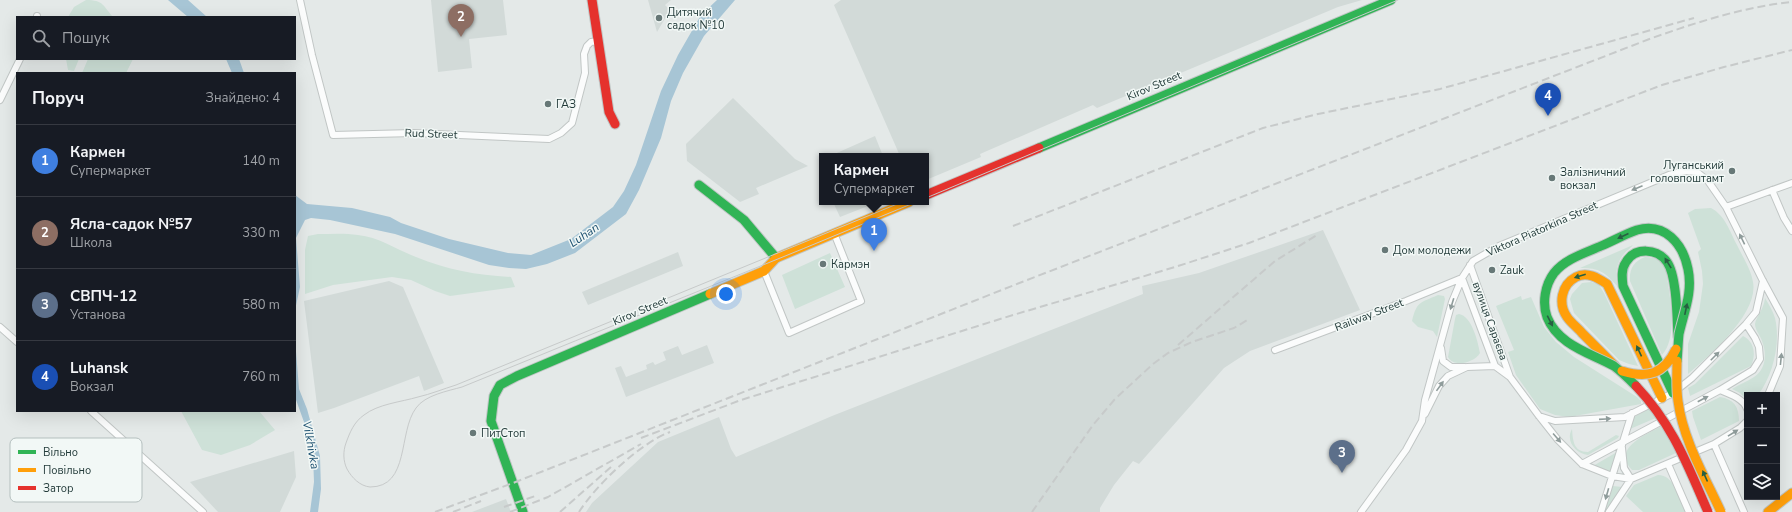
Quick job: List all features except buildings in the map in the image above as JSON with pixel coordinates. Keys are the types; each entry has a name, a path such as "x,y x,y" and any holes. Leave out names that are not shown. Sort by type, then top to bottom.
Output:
{"street":[{"name":"Rud Street","path":"300,0 312,55 333,135 414,133 549,139 561,133 572,123 585,73 584,54 587,46 591,42 598,41"},
{"path":"592,0 609,112 615,124"},
{"name":"Kirov Street","path":"929,194 1391,0"},
{"path":"0,100 20,60"},
{"name":"Viktora Piatorkina Street","path":"1361,512 1406,450 1422,421 1425,400 1452,302 1462,278 1473,261 1499,246 1669,175 1685,171 1697,172 1708,181 1726,207 1783,318 1780,366 1769,392"},
{"path":"1726,207 1792,183"},
{"path":"699,185 744,220 776,258"},
{"path":"1772,190 1784,218 1792,232"},
{"name":"Kirov Street","path":"523,512 491,421 494,396 500,385 517,376 764,271 776,258 902,205"},
{"path":"1648,228 1659,229 1668,233 1676,240 1681,249 1686,261 1689,276 1689,296 1678,342 1672,358 1666,366 1656,372 1640,376 1618,370 1574,346 1558,333 1549,321 1544,308 1545,294 1549,281 1557,269 1568,260 1638,230 1648,228"},
{"path":"764,271 789,333 861,301 834,233"},
{"path":"1672,393 1657,357 1623,286 1621,278 1625,262 1631,256 1646,250 1653,251 1666,259 1671,265 1673,273 1678,342 1678,394 1681,416 1685,430 1721,512"},
{"name":"вулиця Сараєва","path":"1470,265 1510,377"},
{"path":"1662,398 1611,291 1601,278 1594,275 1578,276 1571,280 1565,286 1561,301 1562,309 1567,317 1649,400 1666,422 1708,512"},
{"path":"1462,278 1495,366 1510,377 1558,440 1582,464 1612,476 1631,479 1714,444 1744,424"},
{"name":"Railway Street","path":"1275,350 1406,301 1462,278"},
{"path":"1539,416 1554,421 1625,417 1672,393 1692,378 1756,312 1763,281"},
{"path":"1582,464 1720,390 1753,370 1760,359 1755,338 1746,324"},
{"path":"0,327 16,341"},
{"path":"1440,346 1443,361 1451,367 1495,366"},
{"path":"1422,421 1439,386 1448,376 1467,367"},
{"path":"1720,390 1736,396 1744,404"},
{"path":"92,412 121,438"},
{"path":"1601,512 1632,413"},
{"path":"1622,442 1624,468 1631,479"},
{"path":"1714,444 1744,512"},
{"path":"142,457 203,512"},
{"path":"1668,464 1689,512"},
{"path":"1609,512 1631,479"},
{"path":"1768,512 1792,493"}],"shaded area":[{"path":"431,0 503,0 507,35 469,39 472,68 438,72"},
{"name":"Дитячий садок №10","path":"648,0 671,0 665,5 670,10 657,32"},
{"path":"841,0 1362,0 1338,7 1097,108 1093,105 980,154 981,157 929,179 929,153 899,153 834,5"},
{"path":"733,98 795,159 808,166 756,188 759,194 740,202 687,161 686,144"},
{"path":"875,136 882,153 837,153"},
{"path":"834,205 870,205 840,217"},
{"path":"1323,230 1360,310 1250,351 1224,368 1139,464 1133,461 1114,485 1100,508 1100,512 586,512 592,503 658,442 719,417 731,449 736,457 832,416 1143,294 1142,286 1199,273"},
{"path":"678,252 683,266 588,305 582,292"},
{"path":"389,281 403,287 444,383 424,391 419,376 318,413 304,301"},
{"path":"707,345 714,363 626,397 615,368 621,366 626,377 647,369 646,365 653,362 655,365 666,360 663,352 678,346 682,355"},
{"path":"294,451 296,477 280,512 218,512 190,482"},
{"path":"506,499 511,512 472,512"}],"green space":[{"path":"86,0 92,0 100,2 112,16 69,16 74,7"},
{"path":"66,60 79,60 74,71 68,70"},
{"path":"88,60 132,60 126,72 82,72"},
{"path":"1711,208 1724,219 1746,263 1753,282 1753,294 1741,320 1720,345 1688,374 1688,344 1699,312 1703,284 1698,252 1701,249 1688,213 1695,209"},
{"path":"318,234 348,234 366,236 428,262 451,269 486,275 511,277 515,287 450,296 411,280 392,277 333,285 305,294 305,250 308,236"},
{"path":"1633,245 1619,261 1616,274 1618,287 1606,274 1602,272 1593,269 1580,268"},
{"path":"830,253 845,287 795,309 782,275"},
{"path":"1645,257 1658,260 1663,264 1666,270 1671,302 1672,326 1667,347 1662,355 1630,281 1631,269 1635,263"},
{"path":"1591,282 1599,285 1604,293 1638,366 1619,360 1574,313 1570,299 1572,294 1582,283"},
{"path":"1438,295 1444,296 1445,299 1437,337 1433,331 1418,327 1412,321 1420,304"},
{"path":"1521,296 1522,300 1531,297 1544,327 1556,342 1574,357 1637,397 1641,401 1641,404 1569,417 1555,415 1540,409 1516,375 1508,352 1514,350 1496,306"},
{"path":"1765,298 1772,310 1777,328 1776,348 1772,368 1760,392 1744,392 1744,397 1732,389 1754,377 1763,366 1765,351 1755,324"},
{"path":"1459,314 1464,316 1471,324 1476,336 1480,353 1469,362 1464,363 1455,362 1448,357 1456,315"},
{"path":"1743,336 1752,345 1754,358 1751,366 1690,396 1688,388 1695,384"},
{"path":"1720,397 1725,398 1735,404 1739,421 1701,440 1692,411"},
{"path":"1650,408 1658,417 1630,429 1629,427 1634,417"},
{"path":"182,412 260,412 275,430 250,445 221,455 202,450"},
{"path":"1664,425 1678,452 1639,470 1632,470 1626,462 1626,455 1629,448 1641,437"},
{"path":"1572,429 1577,448 1588,452 1616,435 1619,436 1588,455 1579,452 1573,446 1570,438"},
{"path":"1617,452 1610,472 1593,466"},
{"path":"1658,475 1664,476 1672,483 1685,512 1643,512 1626,496 1634,485"},
{"path":"1613,486 1622,487 1606,512 1604,512"}],"water":[{"path":"168,0 188,0 206,16 187,16"},
{"name":"Luhan","path":"717,0 735,0 704,36 683,73 671,101 661,138 639,190 626,214 575,253 547,264 526,269 509,268 489,265 395,234 330,220 311,218 305,220 296,238 296,196 307,204 352,208 390,217 401,223 449,239 508,253 531,255 571,239 613,207 624,191 636,165 661,91 678,55 701,15"},
{"path":"226,60 239,60 244,72 232,72"},
{"path":"296,238 300,287 296,305"},
{"name":"Vilkhivka","path":"296,352 299,389 307,409 320,456 321,489 318,512 310,512 314,482 313,455 296,400"}],"tram line":[{"path":"929,197 1398,0"},
{"path":"895,205 456,385 423,396 376,408 364,415 353,428 344,449 347,469 351,475 363,485 370,487 383,485 392,478 397,468 410,418 416,408 425,400 444,392 462,387 909,205"}],"railway":[{"path":"435,512 513,483 1022,282 1652,38 1738,11 1792,2"},
{"path":"1013,226 1263,128 1318,114 1440,89 1694,18"},
{"path":"641,438 741,400 1249,243 1662,85 1724,67 1792,50"},
{"path":"1178,345 1275,261 1317,235"},
{"path":"1032,512 1093,425 1115,399 1153,364 1168,353 1192,342 1234,328 1249,319"},
{"path":"579,512 596,490 620,466 646,445 658,437 670,432"},
{"path":"510,512 548,497 641,444"},
{"path":"560,512 611,467"},
{"path":"504,507 538,495"},
{"path":"453,512 481,501"}],"traffic: fast":[{"path":"1039,148 1391,0"},
{"path":"699,185 744,220 776,258"},
{"path":"1636,386 1614,366 1576,347 1559,335 1552,327 1545,312 1545,294 1548,283 1554,273 1569,260 1637,230 1647,228 1656,229 1671,237 1682,251 1686,260 1689,277 1689,294 1679,334 1677,361"},
{"path":"1673,393 1623,286 1623,268 1630,257 1635,254 1646,251 1652,252 1663,257 1667,262 1675,287 1678,337"},
{"path":"523,512 491,421 494,396 500,385 517,376 710,294"}],"traffic: slow":[{"path":"710,294 764,271 776,258 902,205"},
{"path":"1615,366 1570,321 1564,312 1562,306 1562,295 1564,290 1571,280 1580,275 1588,275 1607,284 1662,398"},
{"path":"1622,371 1640,374 1654,372 1666,364 1676,349"},
{"path":"1677,361 1677,396 1685,430 1695,458 1721,512"},
{"path":"1768,512 1792,493"}],"traffic: jam":[{"path":"592,0 609,112 615,124"},
{"path":"929,194 1039,148"},
{"path":"1636,386 1660,415 1670,430 1686,461 1708,512"}],"place":[{"name":"Дитячий садок №10","path":"659,18"},
{"name":"Ясла-садок №57","path":"461,37"},
{"name":"ГАЗ","path":"548,104"},
{"name":"Luhansk","path":"1548,116"},
{"name":"Луганський головпоштамт","path":"1732,171"},
{"name":"Залізничний вокзал","path":"1552,178"},
{"name":"Дом молодежи","path":"1385,250"},
{"name":"Кармен","path":"874,251"},
{"name":"Кармэн","path":"823,264"},
{"name":"Zauk","path":"1492,270"},
{"name":"ПитСтоп","path":"473,433"},
{"name":"СВПЧ-12","path":"1342,473"}]}
